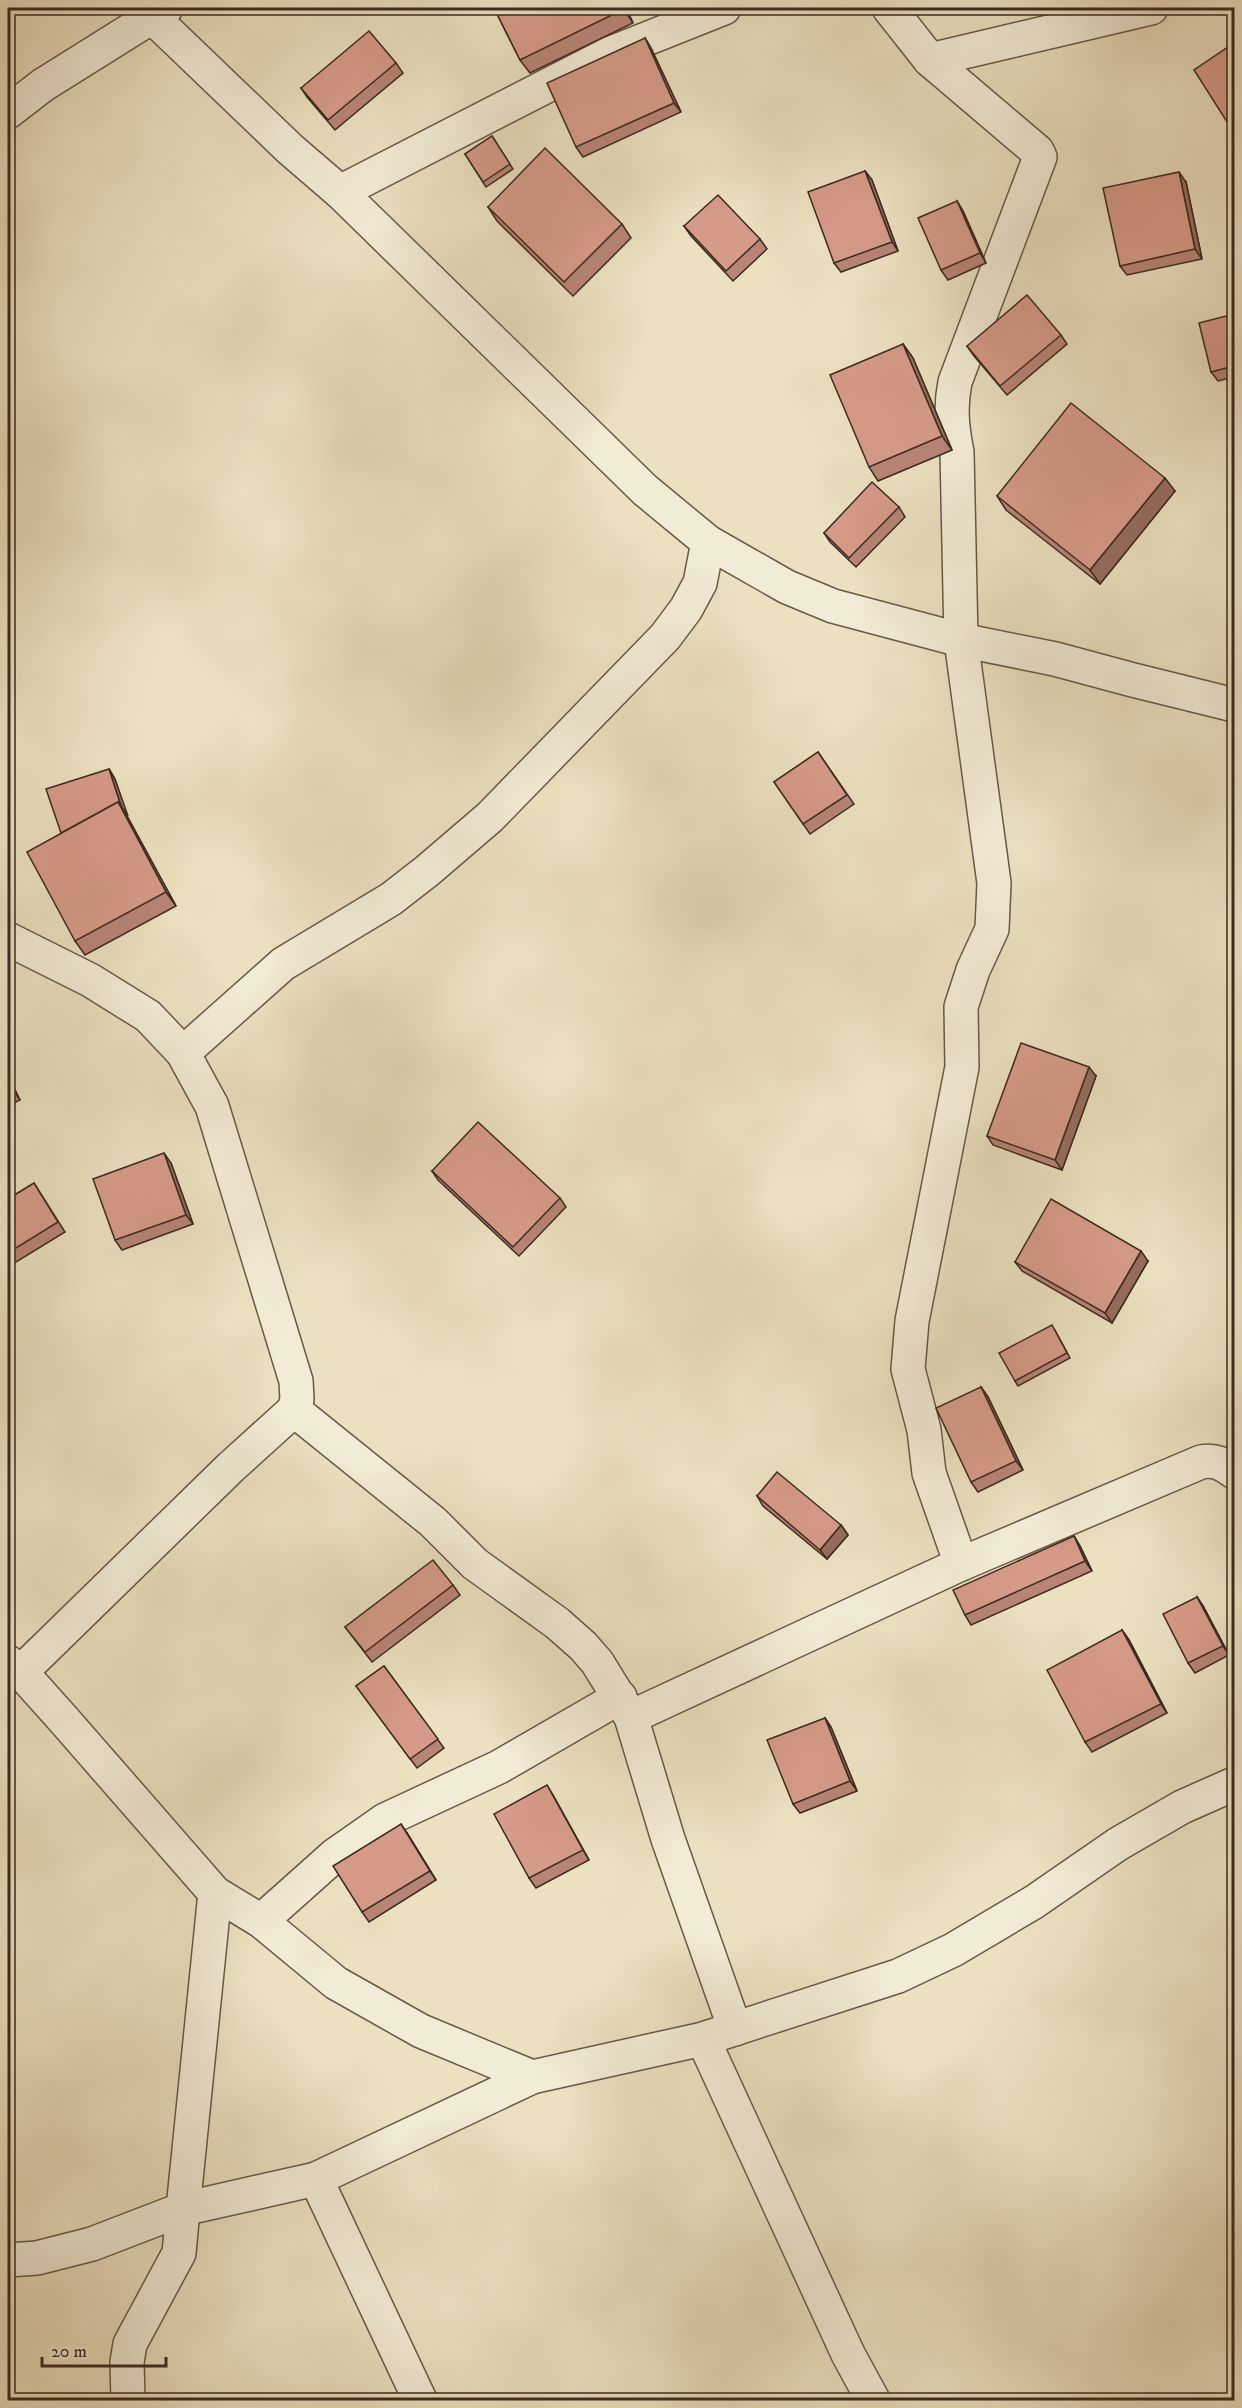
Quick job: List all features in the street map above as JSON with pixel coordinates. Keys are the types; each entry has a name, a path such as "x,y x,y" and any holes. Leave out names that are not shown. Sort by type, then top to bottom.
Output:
{"street":[{"path":"340,192 611,53 724,8"},
{"path":"889,8 930,60 1037,151 1040,157 953,392 952,425 957,452 961,640 994,883 992,929 973,970 961,1007 962,1067 912,1321 908,1369 924,1430 929,1473 961,1564"},
{"path":"930,60 1151,8"},
{"path":"8,112 43,85 153,10 290,149 340,192 645,490 708,542 787,587 833,606 961,640 1055,658 1133,681 1234,705"},
{"path":"183,1053 283,964 390,899 427,871 490,817 665,637 686,609 700,583 708,542"},
{"path":"8,939 90,980 148,1016 183,1053 212,1106 296,1381 297,1399 294,1410 14,1667 215,1893 261,1921 336,1983 421,2031 531,2077"},
{"path":"294,1410 433,1522 475,1564 566,1630 597,1662 626,1707 668,1839 735,2029"},
{"path":"261,1921 335,1855 385,1820 626,1707 1201,1462 1210,1460 1221,1462 1234,1472"},
{"path":"8,2260 37,2258 92,2244 183,2209 316,2179 531,2077 703,2039 881,1982 953,1950 1034,1902 1118,1844 1182,1807 1234,1784"},
{"path":"128,2400 129,2344 179,2253 215,1893"},
{"path":"703,2039 848,2354 873,2400"},
{"path":"316,2179 420,2400"}],"building":[{"path":"494,8 623,8 624,9 520,60"},
{"path":"369,31 396,63 328,120 301,88"},
{"path":"645,38 674,103 576,147 547,83"},
{"path":"1234,43 1234,121 1229,125 1194,70"},
{"path":"492,136 510,164 483,182 465,154"},
{"path":"545,148 622,224 564,282 488,207"},
{"path":"865,171 892,242 834,263 808,192"},
{"path":"1179,172 1195,249 1120,266 1103,188"},
{"path":"718,195 760,239 726,271 684,226"},
{"path":"957,201 980,253 941,270 918,218"},
{"path":"1027,295 1061,335 1000,386 967,346"},
{"path":"1234,314 1234,366 1211,372 1199,323"},
{"path":"903,344 942,436 869,467 830,375"},
{"path":"1071,403 1165,478 1090,570 997,496"},
{"path":"872,482 899,507 849,558 824,533"},
{"path":"818,752 847,795 803,824 774,782"},
{"path":"109,769 121,806 118,802 61,833 46,789"},
{"path":"118,802 166,892 75,941 27,852"},
{"path":"1021,1043 1089,1067 1055,1160 987,1136"},
{"path":"8,1079 13,1090 8,1093"},
{"path":"478,1122 560,1198 513,1247 432,1171"},
{"path":"164,1153 186,1215 115,1240 93,1179"},
{"path":"34,1183 58,1222 8,1253 8,1199"},
{"path":"1051,1199 1141,1251 1105,1313 1015,1262"},
{"path":"1052,1325 1067,1353 1015,1381 999,1353"},
{"path":"981,1387 1016,1461 971,1482 936,1408"},
{"path":"777,1472 841,1525 820,1550 757,1496"},
{"path":"1074,1536 1085,1561 965,1615 953,1590"},
{"path":"433,1560 453,1585 365,1652 345,1627"},
{"path":"1197,1597 1223,1646 1188,1663 1163,1614"},
{"path":"1122,1630 1161,1704 1085,1742 1047,1670"},
{"path":"384,1666 438,1739 410,1759 356,1686"},
{"path":"825,1718 850,1781 793,1804 767,1740"},
{"path":"547,1785 583,1850 529,1878 494,1814"},
{"path":"401,1824 430,1871 362,1912 333,1866"}]}
